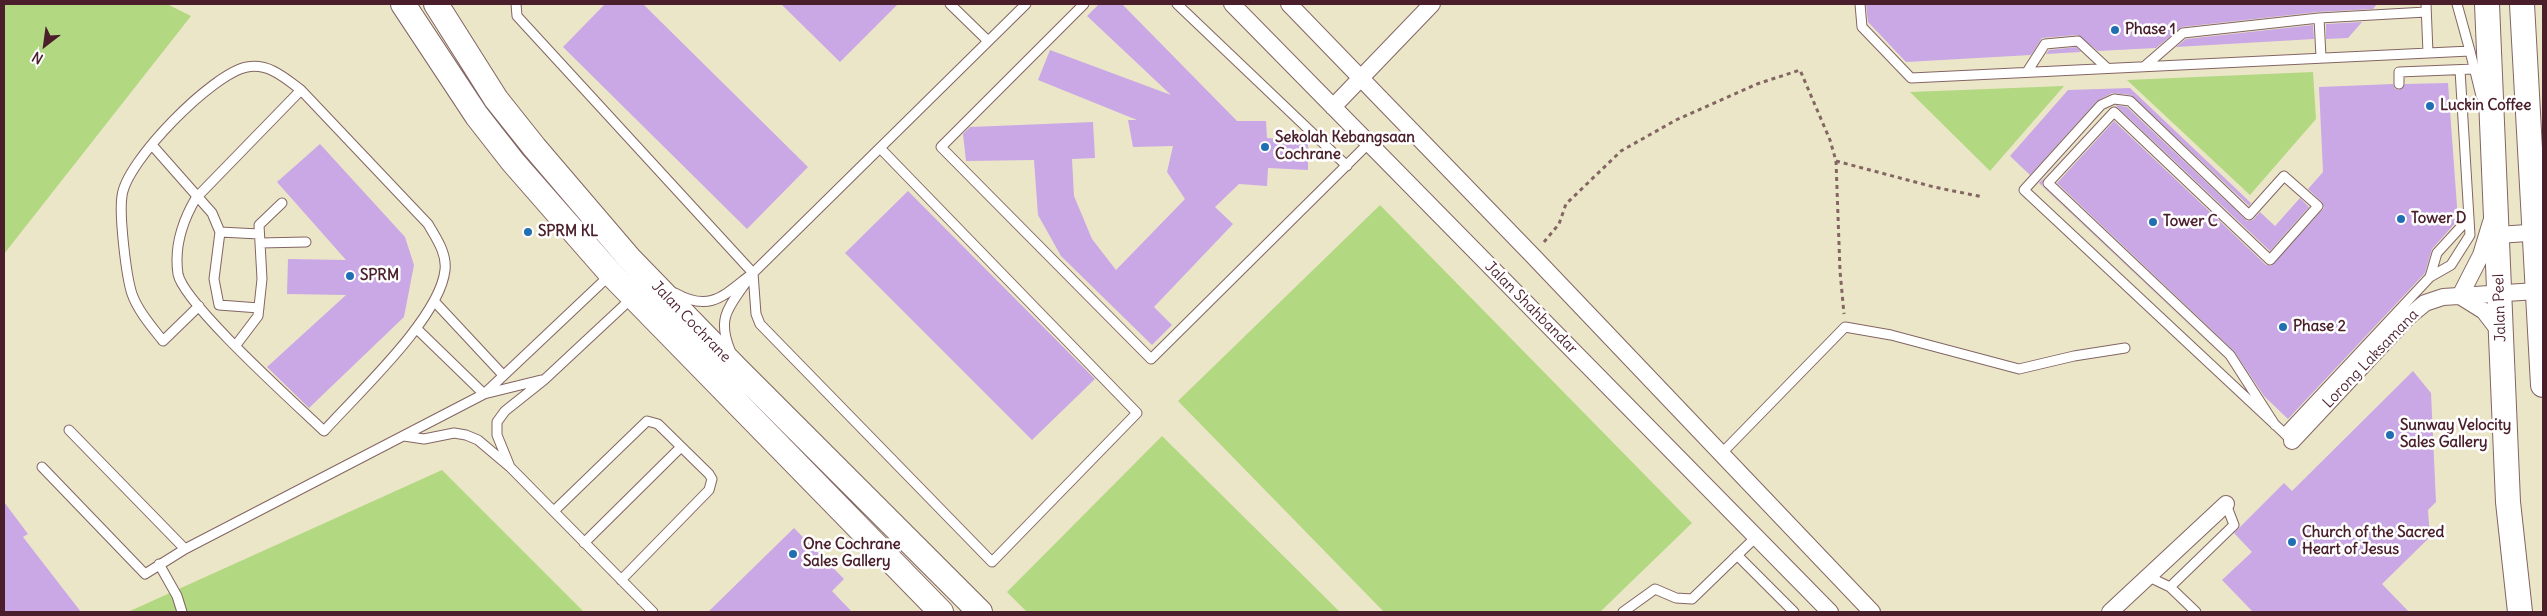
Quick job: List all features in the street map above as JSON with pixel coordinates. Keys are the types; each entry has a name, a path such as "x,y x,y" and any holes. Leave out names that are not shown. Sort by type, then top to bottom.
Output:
{"street":[{"name":"Jalan Cochrane","path":"403,4 477,116 513,162 641,288 941,612"},
{"name":"Jalan Cochrane","path":"436,4 496,100 535,148 620,266"},
{"name":"Jalan Shahbandar","path":"1232,4 1830,612"},
{"path":"1289,4 1533,256 1872,612"},
{"path":"1333,107 1432,4"},
{"name":"Jalan Peel","path":"2487,4 2508,502 2520,612"},
{"path":"2523,5 2538,233 2537,291 2543,385"},
{"path":"2496,206 2481,255 2460,296 2484,311 2501,333"},
{"path":"2497,235 2538,233"},
{"name":"Jalan Cochrane","path":"641,288 737,369 980,612"},
{"name":"Lorong Laksamana","path":"2288,437 2408,317 2425,304 2442,298 2537,291"},
{"path":"2110,612 2226,504"}],"lane":[{"path":"516,4 517,16 753,273 756,314 760,324 992,562 1138,412 880,148"},
{"path":"950,4 988,41"},
{"path":"510,467 497,435 497,422 505,411 544,380 641,288 705,304 724,295 753,273 1026,4"},
{"path":"1084,4 941,146 1152,359 1369,143"},
{"path":"1177,4 1347,166"},
{"path":"1860,4 1862,28 1911,78 2470,51"},
{"path":"2457,4 2493,149"},
{"path":"2145,66 2183,33 2426,8 2428,52"},
{"path":"2319,18 2321,57"},
{"path":"2027,72 2045,44 2078,41 2106,68"},
{"path":"199,306 163,341 145,318 132,294 122,219 122,195 127,177 138,159 209,86 228,74 248,67 269,68 282,75 301,90 428,224 442,248 445,269 441,287 417,329 324,431 199,306 178,276 177,250 186,215 196,198 301,90"},
{"path":"2399,84 2399,72 2474,69"},
{"path":"2275,425 2230,354 2048,183 2114,112 2270,260 2318,206 2284,176 2249,215 2130,101 2114,99 2101,105 2024,190 2275,425 2288,437 2430,277 2451,266 2470,235 2460,70"},
{"path":"152,145 196,198 212,213 220,232 214,279 219,305 259,308"},
{"path":"236,345 258,316 262,279 259,225 282,203"},
{"path":"2430,277 2437,253 2469,218"},
{"path":"220,232 260,239 306,242"},
{"path":"484,394 620,266"},
{"path":"737,369 723,334 723,321 733,301 753,273"},
{"path":"434,301 503,375"},
{"path":"1721,454 1845,327 1891,335 2018,369 2074,356 2125,348"},
{"path":"417,329 484,394"},
{"path":"42,467 145,574 185,549 484,394 544,380"},
{"path":"554,511 647,420 658,424 709,474 712,485 621,580"},
{"path":"69,430 185,549"},
{"path":"404,436 424,439 454,433 466,434 478,440 510,467 653,612"},
{"path":"584,543 681,447"},
{"path":"2170,587 2234,525 2226,504"},
{"path":"1623,612 1655,588 1676,598 1692,599 1756,537"},
{"path":"1737,555 1794,612"},
{"path":"159,564 177,596 182,612"},
{"path":"2147,576 2170,587 2196,612"}],"path":[{"path":"1533,256 1559,224 1566,204 1621,151 1685,116 1756,84 1800,70 1830,140 1836,161 1840,271 1845,327"},
{"path":"1836,161 1934,187 1983,197"}],"green space":[{"path":"4,4 167,4 191,16 4,254"},
{"path":"2313,72 2316,119 2250,195 2127,80"},
{"path":"2064,86 1990,171 1910,92"},
{"path":"1380,205 1692,523 1600,612 1384,612 1178,401"},
{"path":"1162,436 1340,612 1027,612 1007,592"},
{"path":"442,470 584,612 130,611"}],"building":[{"path":"605,4 643,4 808,167 747,229 563,47"},
{"path":"781,4 898,4 840,62"},
{"path":"1099,4 1122,4 1237,121 1266,121 1267,138 1308,141 1308,170 1268,168 1267,186 1239,184 1215,207 1233,224 1154,307 1172,325 1152,345 1061,256 1038,215 1034,160 966,161 963,134 970,127 1093,122 1095,158 1072,159 1074,196 1092,239 1116,270 1185,199 1167,172 1173,146 1133,147 1128,120 1137,120 1038,80 1050,50 1171,95 1087,16"},
{"name":"Phase 1","path":"1866,4 2377,4 2373,9 2318,12 2182,27 2156,48 2098,51 2077,35 2042,38 2031,55 1906,62 1868,22"},
{"path":"2362,22 2348,38 2326,39 2326,24"},
{"path":"2313,25 2314,39 2176,47 2186,39"},
{"path":"2076,47 2081,52 2046,54 2049,50"},
{"name":"Phase 2","path":"2448,83 2458,220 2432,249 2425,273 2288,419 2264,396 2234,351 2057,183 2114,121 2266,265 2271,266 2324,208 2322,202 2308,189 2323,172 2319,87 2393,84 2395,89 2399,90 2405,84"},
{"path":"2130,88 2251,203 2249,206 2131,95 2112,93 2097,101 2030,175 2010,156 2068,90"},
{"path":"2115,105 2127,107 2247,221 2253,220 2260,212 2275,226 2300,198 2309,207 2270,251"},
{"path":"2109,108 2043,179 2042,185 2226,360 2039,183"},
{"name":"SPRM","path":"320,144 405,237 414,265 404,317 309,408 267,367 346,295 287,294 288,259 346,260 277,182"},
{"path":"908,191 1095,379 1032,440 845,253"},
{"path":"2413,371 2431,393 2436,502 2428,510 2430,537 2382,584 2409,612 2253,612 2222,580 2252,552 2234,533 2284,483 2292,491"},
{"path":"4,502 28,534 23,537 81,612 4,612"},
{"name":"One Cochrane Sales Gallery","path":"794,528 844,579 832,591 852,612 708,612"}],"place":[{"name":"Phase 1","path":"2115,30"},
{"name":"Luckin Coffee","path":"2430,106"},
{"name":"Sekolah Kebangsaan Cochrane","path":"1265,147"},
{"name":"Tower D","path":"2401,219"},
{"name":"Tower C","path":"2153,222"},
{"name":"SPRM KL","path":"528,232"},
{"name":"SPRM","path":"350,276"},
{"name":"Phase 2","path":"2283,327"},
{"name":"Sunway Velocity Sales Gallery","path":"2390,435"},
{"name":"Church of the Sacred Heart of Jesus","path":"2292,542"},
{"name":"One Cochrane Sales Gallery","path":"793,554"}]}
